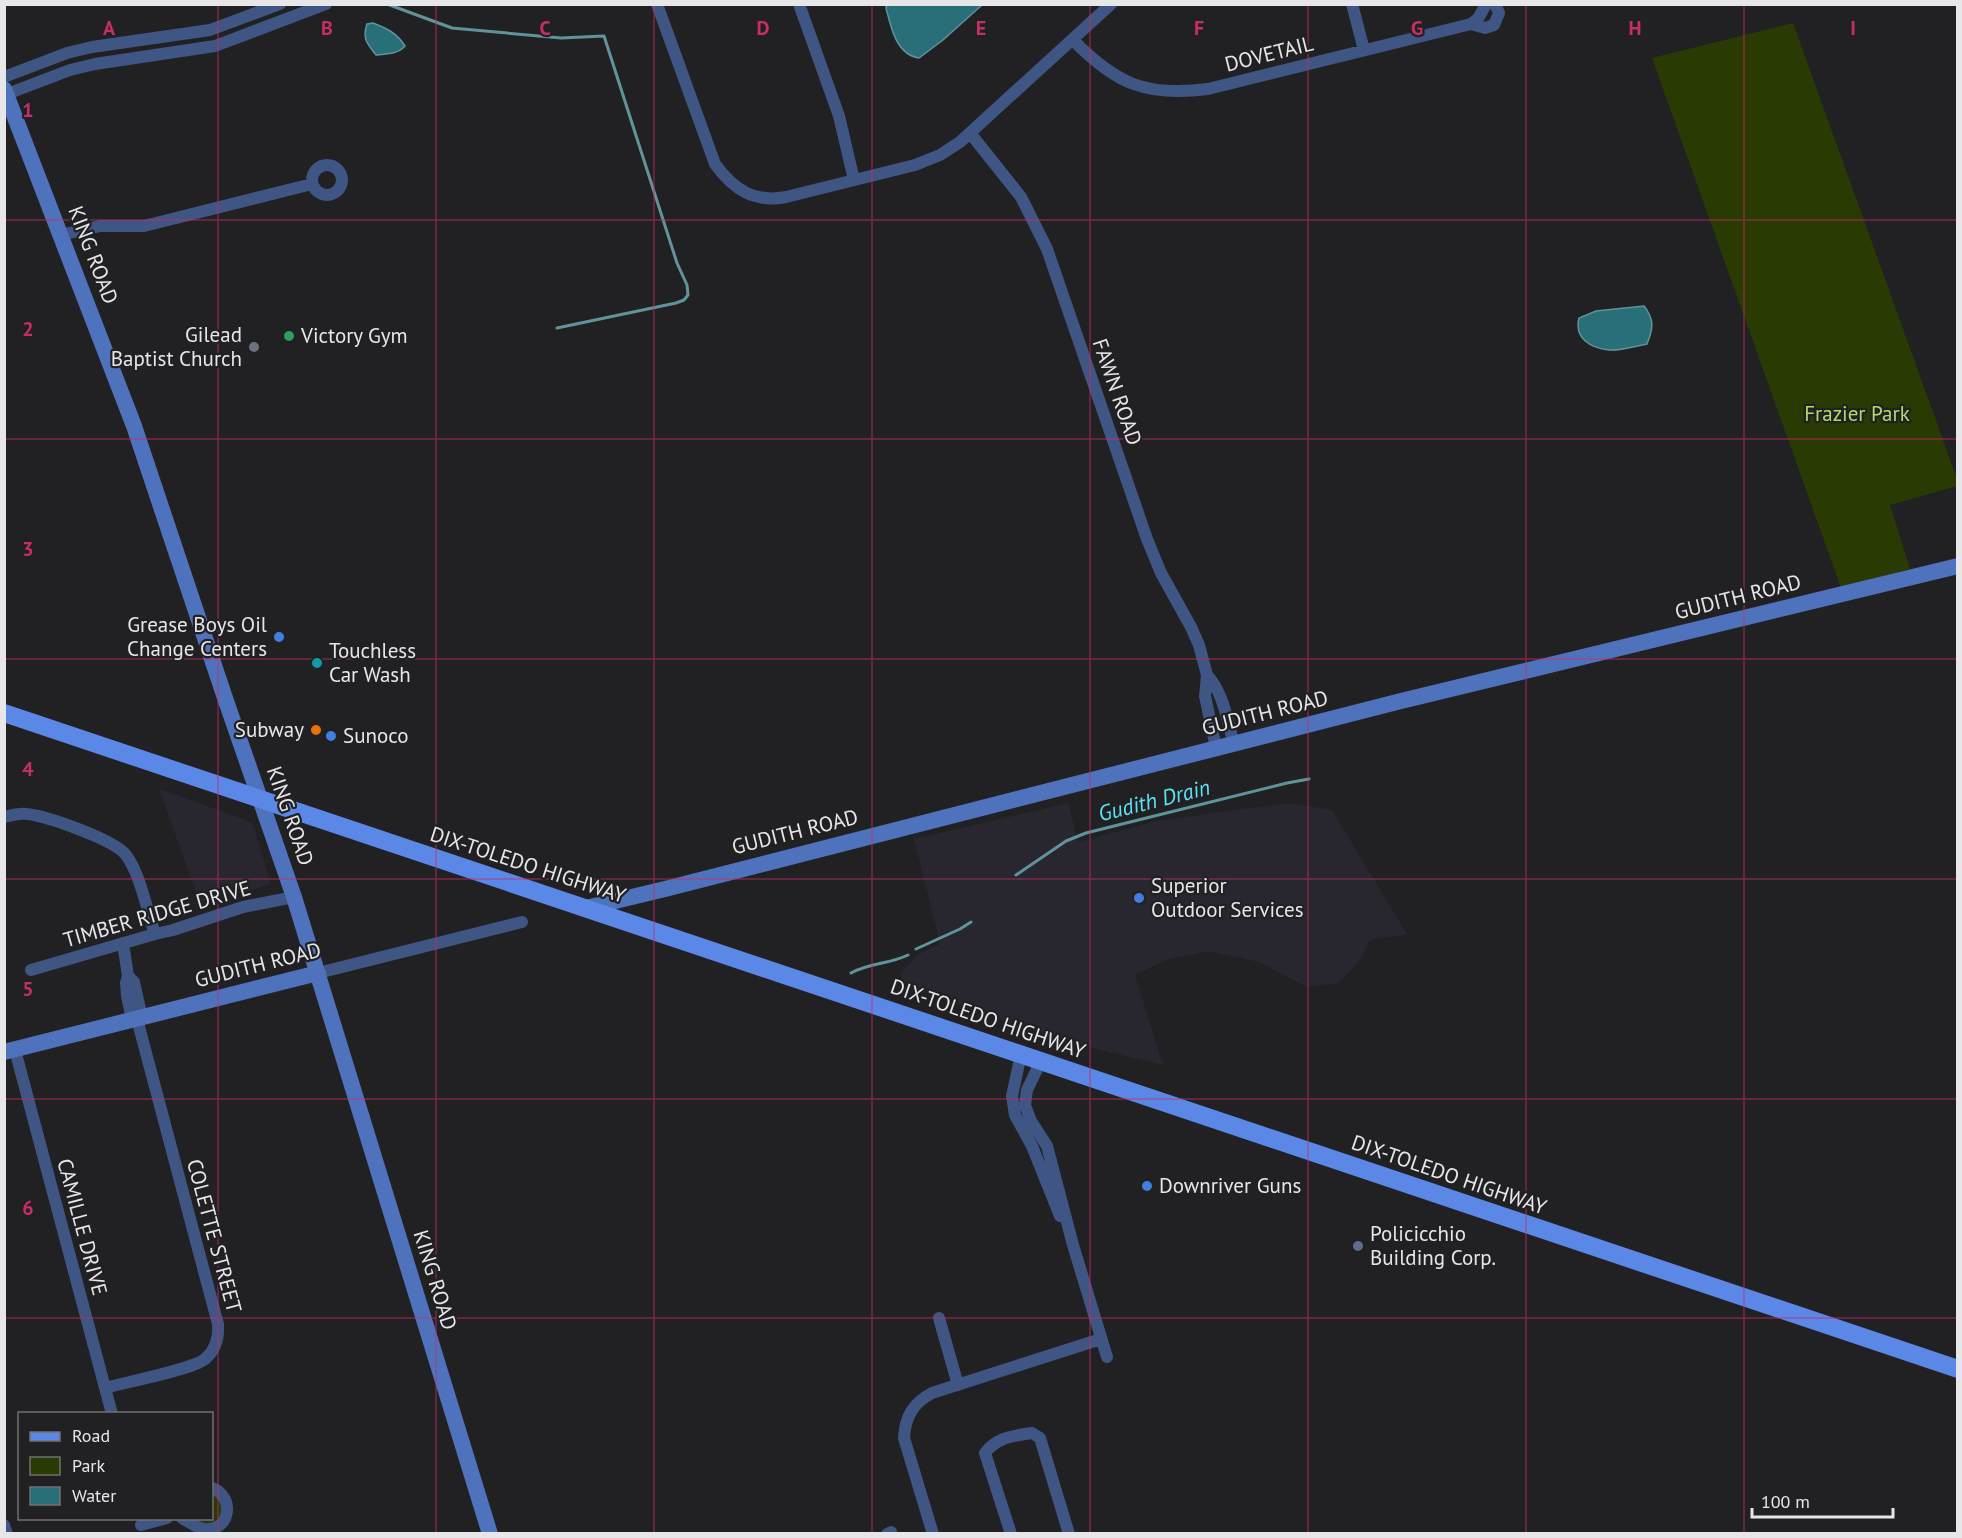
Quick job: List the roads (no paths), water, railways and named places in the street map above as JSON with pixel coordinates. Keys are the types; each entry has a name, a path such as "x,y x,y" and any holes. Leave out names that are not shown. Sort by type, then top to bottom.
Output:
{"main road":[{"name":"DIX-TOLEDO HIGHWAY","path":"4,713 1958,1369"}],"street":[{"path":"4,77 67,53 92,47 210,30 280,4"},
{"path":"6,91 94,64 216,46 326,4"},
{"path":"657,4 715,164 734,185 755,197 776,198 929,160 956,145 1111,4"},
{"path":"799,4 839,116 854,180"},
{"path":"1352,4 1364,50"},
{"name":"DOVETAIL","path":"1073,40 1100,65 1122,80 1147,89 1169,92 1208,89 1472,24 1485,28 1494,25 1499,13 1495,4"},
{"path":"1472,24 1484,8"},
{"path":"256,14 262,29"},
{"path":"177,36 179,52"},
{"path":"92,47 94,64"},
{"name":"KING ROAD","path":"6,91 137,436 294,897 490,1533"},
{"name":"FAWN ROAD","path":"970,133 1021,197 1047,249 1147,539 1161,573 1199,645 1207,675 1215,683 1234,744"},
{"path":"62,235 100,226 144,226 312,184"},
{"name":"GUDITH ROAD","path":"586,908 1401,701 1958,566"},
{"name":"FAWN ROAD","path":"1207,675 1204,686 1205,696 1216,748"},
{"path":"4,817 17,814 34,815 99,837 115,845 126,855 133,867 155,934"},
{"name":"TIMBER RIDGE DRIVE","path":"31,970 173,930 243,907 294,897"},
{"name":"GUDITH ROAD","path":"10,1051 522,922"},
{"name":"COLETTE STREET","path":"105,1388 198,1363 212,1351 218,1334 218,1324 137,1019 134,982 128,975 123,943"},
{"name":"CAMILLE DRIVE","path":"10,1051 112,1412"},
{"path":"1021,1054 1012,1096 1014,1115 1038,1144"},
{"path":"1041,1060 1027,1090 1025,1105 1073,1245 1107,1357"},
{"path":"939,1318 958,1385"},
{"path":"933,1533 903,1438 905,1422 915,1405 924,1397 1101,1339"},
{"path":"1011,1533 985,1453 992,1444 1006,1437 1032,1433 1040,1438 1070,1533"},
{"path":"186,1520 204,1529 213,1529 222,1524 228,1509 227,1502 213,1489"},
{"path":"141,1526 160,1520"},
{"path":"4,1525 7,1533"}],"water":[{"path":"887,4 982,5 919,58 911,56 900,46 890,23"},
{"path":"373,23 391,31 405,46 396,52 376,55 365,37 367,24"},
{"path":"1644,306 1652,325 1647,344 1609,350 1590,344 1581,336 1579,318 1596,311"}],"waterway":[{"path":"387,4 452,28 561,38 604,36 677,263 687,285 688,295 684,300 676,303 557,328"},
{"name":"Gudith Drain","path":"1016,875 1066,841 1086,833 1309,779"},
{"name":"Gudith Drain","path":"916,949 971,922"},
{"name":"Gudith Drain","path":"851,973 908,955"}],"place":[{"name":"Victory Gym","path":"289,336"},
{"name":"Gilead Baptist Church","path":"254,347"},
{"name":"Grease Boys Oil Change Centers","path":"279,637"},
{"name":"Touchless Car Wash","path":"317,663"},
{"name":"Subway","path":"316,730"},
{"name":"Sunoco","path":"331,736"},
{"name":"Superior Outdoor Services","path":"1139,898"},
{"name":"Downriver Guns","path":"1147,1186"},
{"name":"Policicchio Building Corp.","path":"1358,1246"}],"park label":[{"name":"Frazier Park","path":"1857,414"}]}
